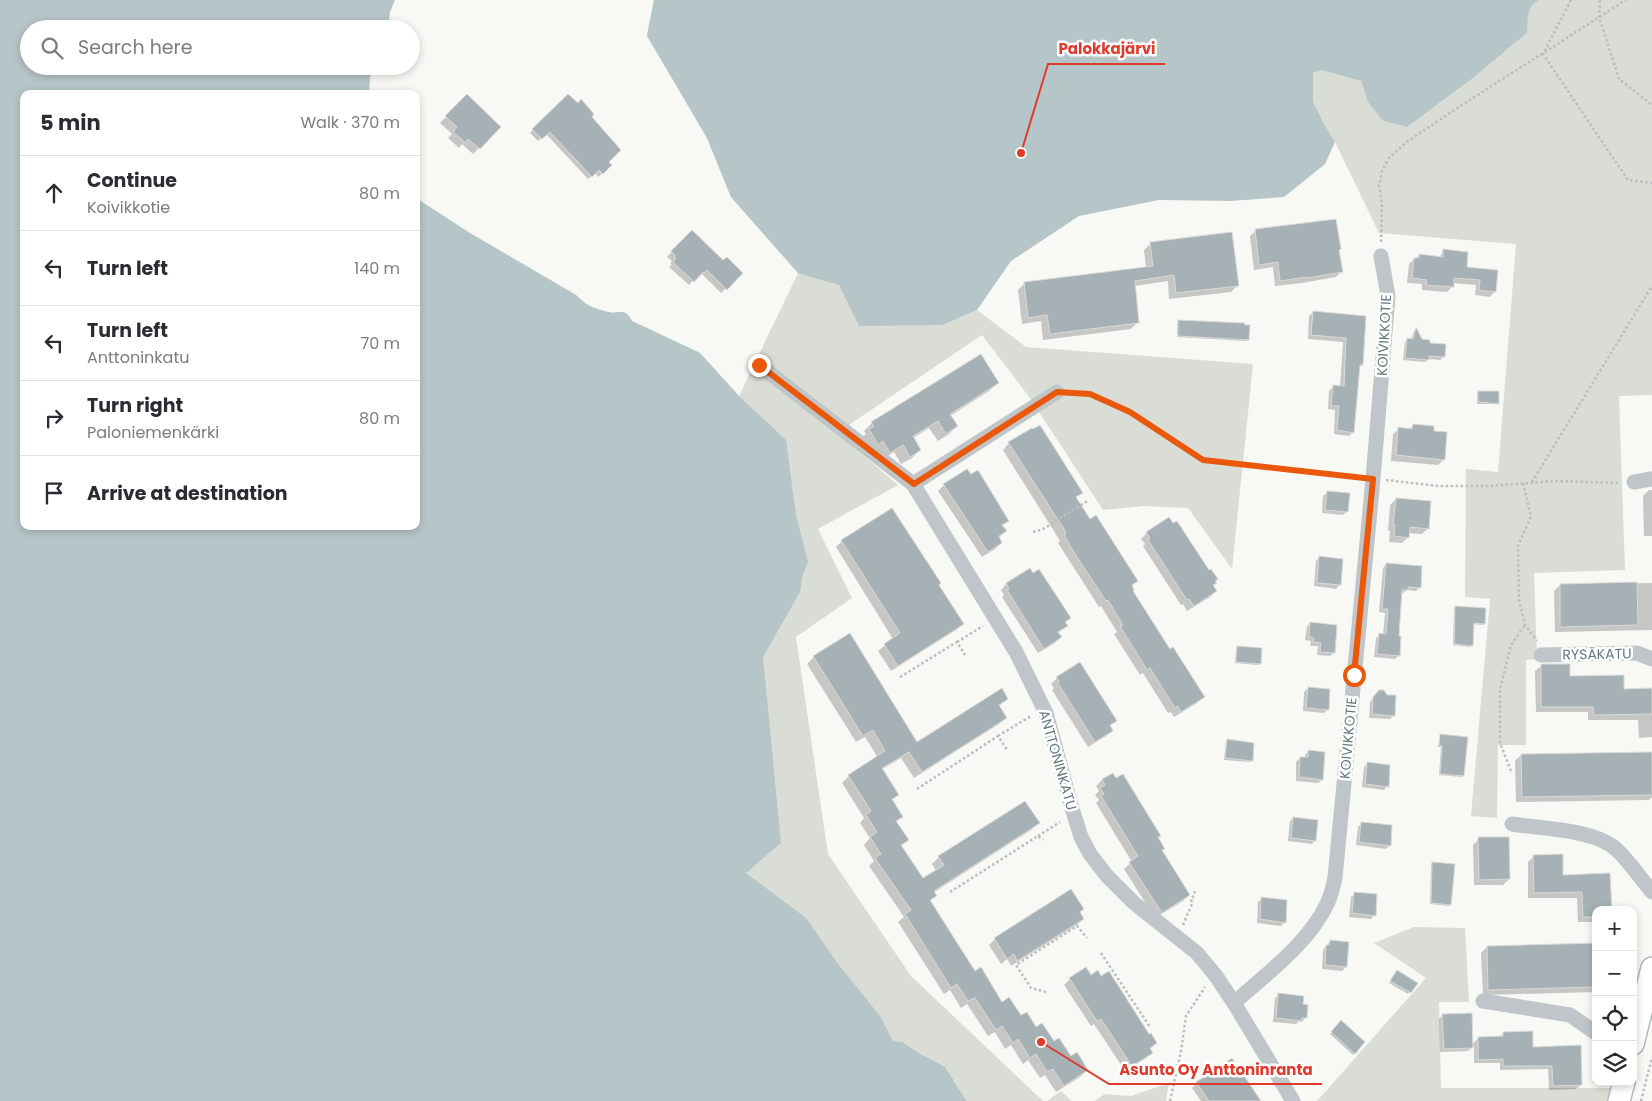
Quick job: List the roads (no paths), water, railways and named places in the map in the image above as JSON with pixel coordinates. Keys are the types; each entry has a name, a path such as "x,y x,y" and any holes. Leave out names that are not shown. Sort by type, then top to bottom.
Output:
{"street":[{"name":"KOIVIKKOTIE","path":"1234,1003 1304,940 1328,903 1335,878 1373,479 1388,296 1381,256"},
{"path":"759,365 914,484 1057,392"},
{"path":"1634,482 1652,479"},
{"name":"ANTTONINKATU","path":"914,484 1016,652 1046,713 1070,805 1081,837 1090,854 1107,876 1134,903 1197,953 1216,976 1293,1101"},
{"name":"RYSÄKATU","path":"1544,655 1637,653 1652,659"},
{"path":"1512,824 1587,834 1607,842 1618,850 1652,892"},
{"path":"1634,1041 1652,968"},
{"path":"1483,1001 1570,1015 1592,1030"},
{"path":"1619,1101 1623,1086"}],"place":[{"name":"Palokkajärvi","path":"1021,153"},
{"name":"Asunto Oy Anttoninranta","path":"1041,1042"}]}
